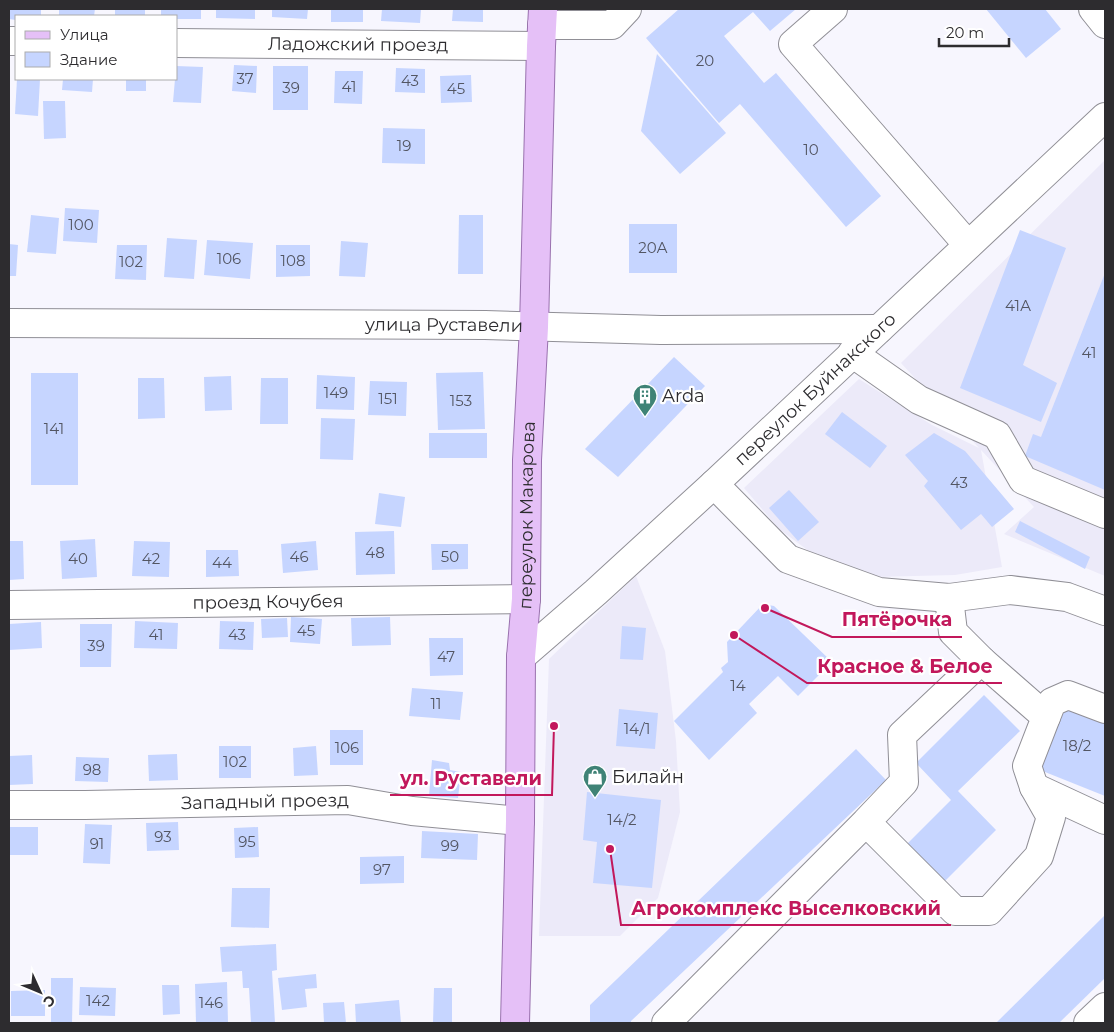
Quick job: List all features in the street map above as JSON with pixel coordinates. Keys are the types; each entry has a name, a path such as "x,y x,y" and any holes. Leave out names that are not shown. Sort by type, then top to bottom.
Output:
{"main road":[{"name":"переулок Макарова","path":"515,1023 520,821 521,657 526,599 527,460 534,327 542,27"}],"street":[{"name":"Ладожский проезд","path":"178,43 612,25 627,9"},
{"path":"833,9 793,44 968,245"},
{"path":"1093,9 1105,24"},
{"name":"переулок Буйнакского","path":"521,657 596,592 714,484 1105,116"},
{"name":"улица Руставели","path":"9,323 485,325 661,330 879,329"},
{"path":"852,353 919,400 997,435 1023,480 1105,514"},
{"path":"714,484 788,559 879,592 949,598 1010,590 1067,597 1105,611"},
{"path":"949,598 953,632 982,661 1046,717"},
{"name":"проезд Кочубея","path":"9,605 526,599"},
{"path":"666,1023 904,782 902,735 982,661"},
{"path":"866,822 955,911 989,911 1039,856 1050,818 1034,787 1027,766 1052,702 1068,695 1105,709"},
{"path":"1034,787 1105,820"},
{"name":"Западный проезд","path":"9,805 348,800 412,811 520,821"},
{"path":"1088,1023 1105,1007"}],"shaded area":[{"path":"1105,160 1105,576 1004,534 1034,507 981,450 1002,567 955,575 873,577 821,560 779,529 744,488 859,379 932,425 979,448 901,363"},
{"path":"636,576 665,651 676,741 680,812 658,898 620,936 539,936 549,659"}],"building":[{"path":"9,9 41,9 41,15 15,15 15,20 9,19"},
{"path":"59,9 95,9 94,15 59,15"},
{"path":"115,9 145,9 145,15 115,15"},
{"path":"161,9 201,9 201,19 178,19 178,15 161,15"},
{"path":"216,9 255,9 255,19 216,18"},
{"path":"272,9 308,9 307,19 272,17"},
{"path":"331,9 363,9 363,22 331,22"},
{"path":"382,9 421,9 420,23 381,21"},
{"path":"453,9 483,9 483,22 452,21"},
{"path":"679,9 796,9 770,31 753,12 724,36 764,83 776,73 881,196 846,227 740,104 719,123 646,38"},
{"path":"986,9 1045,9 1061,29 1026,58"},
{"path":"657,54 726,133 680,174 641,131"},
{"path":"234,65 257,66 256,93 232,91"},
{"path":"178,66 203,67 201,103 173,102 175,80 178,80"},
{"path":"273,66 308,66 308,110 273,110"},
{"path":"396,68 425,69 425,93 395,92"},
{"path":"335,71 363,71 362,104 334,103"},
{"path":"471,75 472,102 441,103 440,76"},
{"path":"17,80 40,80 38,116 15,114"},
{"path":"63,80 93,80 92,92 62,90"},
{"path":"126,80 146,80 146,91 126,91"},
{"path":"43,101 65,101 66,138 44,139"},
{"path":"383,128 425,129 425,164 382,163"},
{"path":"65,208 99,210 97,243 63,241"},
{"path":"31,215 59,218 56,254 27,252"},
{"path":"459,215 483,215 483,274 458,274"},
{"path":"629,224 677,224 677,273 629,273"},
{"path":"1020,230 1066,248 1023,365 1057,383 1041,422 960,388"},
{"path":"167,238 197,240 194,279 164,277"},
{"path":"207,240 253,243 250,279 204,275"},
{"path":"341,241 368,243 365,277 339,276"},
{"path":"9,244 18,245 16,276 9,276"},
{"path":"117,245 147,245 146,280 115,279"},
{"path":"276,245 310,245 310,276 276,277"},
{"path":"1105,273 1105,490 1025,456 1033,434 1041,437"},
{"name":"Arda","path":"674,357 705,386 618,477 585,449"},
{"path":"483,372 485,429 438,430 436,373"},
{"path":"31,373 78,373 78,485 31,485"},
{"path":"317,375 355,377 354,410 316,409"},
{"path":"231,376 232,410 205,411 204,377"},
{"path":"138,378 164,378 165,418 138,419"},
{"path":"261,378 288,378 288,424 260,424"},
{"path":"370,381 407,382 406,416 368,415"},
{"path":"842,412 887,446 870,468 825,434"},
{"path":"321,418 355,419 353,460 320,459"},
{"path":"429,433 487,433 487,458 429,458"},
{"path":"934,433 965,451 1014,509 992,527 981,514 961,530 924,486 928,481 905,455"},
{"path":"789,490 819,522 798,541 769,508"},
{"path":"379,493 405,497 401,527 375,524"},
{"path":"1020,521 1090,557 1085,569 1015,532"},
{"path":"394,531 395,574 356,575 355,532"},
{"path":"95,539 97,577 62,579 60,541"},
{"path":"9,541 23,541 24,579 9,580"},
{"path":"134,541 170,542 169,577 132,576"},
{"path":"316,541 318,570 283,573 281,544"},
{"path":"431,544 468,544 468,569 432,570"},
{"path":"206,550 238,550 239,576 206,577"},
{"path":"763,604 774,606 832,662 798,696 778,676 749,704 757,713 709,760 674,721 723,672 721,668 728,662 727,642"},
{"path":"291,617 322,619 320,644 290,642"},
{"path":"390,617 391,645 352,646 351,618"},
{"path":"287,618 288,637 262,638 261,619"},
{"path":"135,621 178,623 177,649 134,648"},
{"path":"220,621 254,622 253,650 219,649"},
{"path":"41,622 42,648 9,650 9,624"},
{"path":"80,624 112,624 111,667 80,667"},
{"path":"622,626 646,628 643,660 620,659"},
{"path":"429,638 463,638 463,675 430,676"},
{"path":"412,688 463,692 460,720 409,716"},
{"path":"984,695 1020,731 958,791 996,830 941,885 904,847 951,800 916,763"},
{"path":"1063,705 1105,723 1105,796 1040,770"},
{"path":"619,709 658,713 655,749 616,746"},
{"path":"330,730 363,730 363,765 330,765"},
{"path":"219,746 251,746 251,778 219,778"},
{"path":"316,746 318,775 294,776 293,748"},
{"path":"856,749 886,780 631,1023 590,1023 590,1005"},
{"path":"177,754 178,780 149,781 148,755"},
{"path":"32,755 33,784 9,785 9,756"},
{"path":"76,757 109,758 108,782 75,781"},
{"path":"432,760 449,763 450,770 461,772 458,798 429,796"},
{"path":"587,792 661,800 652,888 593,883 597,842 583,840"},
{"path":"178,822 179,850 147,851 146,823"},
{"path":"85,824 112,825 110,864 83,863"},
{"path":"9,827 38,827 38,855 9,855"},
{"path":"258,827 259,857 235,858 234,828"},
{"path":"422,831 478,834 477,860 421,858"},
{"path":"404,856 404,883 360,884 360,857"},
{"path":"232,888 270,888 269,928 231,927"},
{"path":"1105,915 1105,978 1059,1023 996,1023"},
{"path":"276,944 277,970 272,971 275,1023 251,1023 249,988 243,988 242,971 222,972 220,947"},
{"path":"316,974 317,988 305,989 307,1007 282,1010 278,978"},
{"path":"51,978 73,978 72,1023 51,1022"},
{"path":"227,982 228,1023 196,1023 195,984"},
{"path":"162,985 179,985 180,1014 163,1015"},
{"path":"80,987 116,988 115,1016 79,1015"},
{"path":"434,988 452,988 452,1023 433,1023"},
{"path":"45,990 45,1016 11,1016 11,991"},
{"path":"399,1000 401,1023 356,1023 355,1004"},
{"path":"344,1002 346,1023 324,1023 323,1003"}],"place":[{"name":"Arda","path":"645,417"},
{"name":"Пятёрочка","path":"765,608"},
{"name":"Красное & Белое","path":"734,635"},
{"name":"ул. Руставели","path":"554,726"},
{"name":"Билайн","path":"595,798"},
{"name":"Агрокомплекс Выселковский","path":"610,849"}]}
